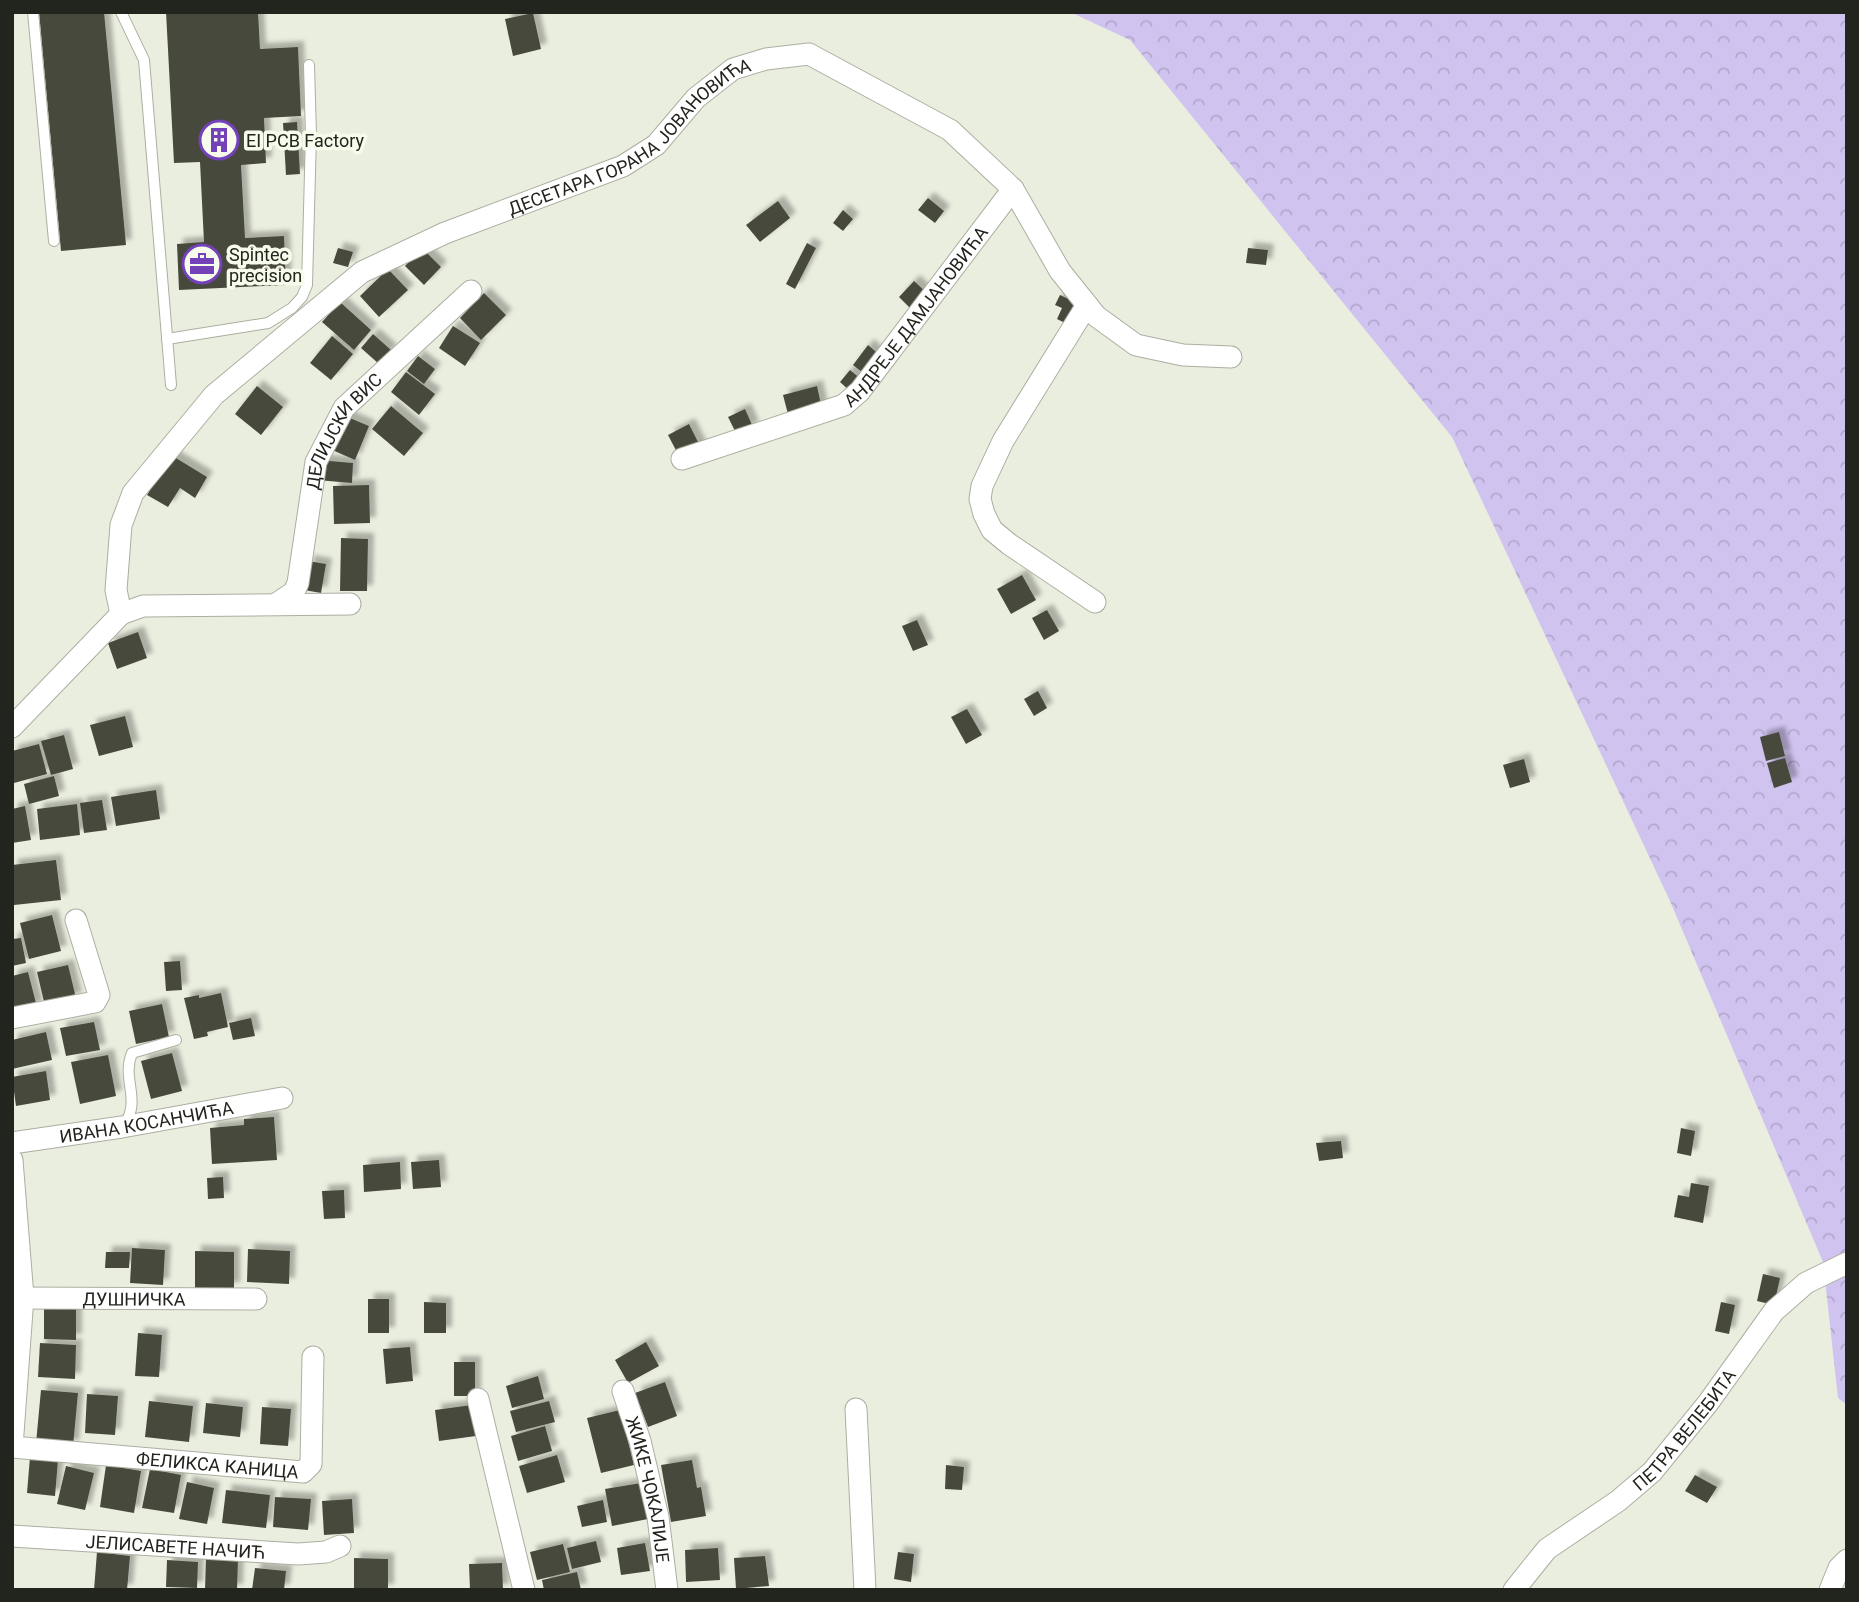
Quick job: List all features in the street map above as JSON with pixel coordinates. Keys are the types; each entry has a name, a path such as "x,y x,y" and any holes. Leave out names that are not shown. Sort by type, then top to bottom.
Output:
{"street":[{"name":"ДЕСЕТАРА ГОРАНА ЈОВАНОВИЋА","path":"121,614 116,590 121,525 133,493 214,395 362,272 445,233 623,166 656,145 696,98 733,69 766,59 809,54 950,130 1013,189 1060,271 1096,316 1136,345 1183,355 1231,357"},
{"name":"АНДРЕЈЕ ДАМЈАНОВИЋА","path":"682,459 844,405 860,391 1013,189"},
{"name":"ДЕЛИЈСКИ ВИС","path":"276,604 294,592 298,583 316,462 344,408 471,291"},
{"path":"1087,304 1003,441 982,485 980,499 992,530 1096,602"},
{"path":"12,727 121,614 144,606 350,604"},
{"path":"12,1018 95,1002 99,995 76,920"},
{"name":"ИВАНА КОСАНЧИЋА","path":"12,1143 122,1127 282,1098"},
{"path":"12,1160 18,1297 13,1436"},
{"name":"ПЕТРА ВЕЛЕБИТА","path":"1514,1590 1547,1549 1618,1501 1653,1472 1708,1403 1774,1311 1806,1283 1847,1263"},
{"name":"ДУШНИЧКА","path":"18,1297 256,1299"},
{"name":"ФЕЛИКСА КАНИЦА","path":"13,1436 303,1472 311,1464 312,1454 313,1357"},
{"name":"ЖИКЕ ЧОКАЛИЈЕ","path":"623,1391 640,1441 658,1517 667,1590"},
{"path":"478,1399 524,1590"},
{"path":"856,1409 866,1590"},
{"name":"ЈЕЛИСАВЕТЕ НАЧИЋ","path":"12,1536 298,1554 326,1552 340,1546"},
{"path":"1830,1590 1839,1568 1847,1560"}],"lane":[{"path":"33,12 54,241"},
{"path":"121,12 144,60 171,385"},
{"path":"167,339 268,323 302,297 307,285 311,135 309,65"},
{"path":"122,1127 131,1115 132,1093 126,1067 131,1053 176,1040"}],"green space":[{"path":"1070,12 1847,12 1847,1405 1838,1398 1823,1262 1670,901 1452,437 1130,40"}],"building":[{"path":"39,12 104,12 126,245 61,251"},
{"name":"EI PCB Factory","path":"166,12 258,12 260,49 298,47 301,116 264,118 266,163 241,165 245,238 284,236 286,285 179,290 177,244 204,242 200,162 174,163"},
{"path":"533,13 541,49 513,56 505,19"},
{"path":"297,122 300,174 286,175 283,123"},
{"path":"928,198 944,211 935,223 918,210"},
{"path":"778,201 790,218 760,242 746,225"},
{"path":"843,210 853,219 843,231 833,223"},
{"path":"807,243 816,248 795,289 786,284"},
{"path":"338,248 353,252 348,267 333,263"},
{"path":"422,248 441,267 424,285 405,266"},
{"path":"1248,248 1268,250 1266,265 1246,263"},
{"path":"388,269 408,290 379,317 360,296"},
{"path":"914,281 927,293 912,310 899,297"},
{"path":"484,293 506,315 481,340 460,318"},
{"path":"1060,295 1077,303 1067,324 1057,319 1062,308 1055,305"},
{"path":"340,302 371,330 354,350 322,322"},
{"path":"453,326 480,343 465,366 439,348"},
{"path":"373,334 391,350 379,364 361,348"},
{"path":"332,336 353,354 331,380 310,363"},
{"path":"868,345 882,357 867,376 853,365"},
{"path":"418,356 435,369 424,384 407,371"},
{"path":"850,370 862,380 852,393 840,382"},
{"path":"406,372 435,394 419,415 391,392"},
{"path":"257,386 283,407 261,435 235,414"},
{"path":"817,386 822,409 789,418 783,395"},
{"path":"391,406 423,433 404,456 372,429"},
{"path":"745,409 753,427 737,435 728,417"},
{"path":"345,416 369,426 355,460 330,449"},
{"path":"689,424 701,448 680,458 668,435"},
{"path":"171,455 207,477 195,498 180,488 168,507 147,495"},
{"path":"318,460 353,463 352,483 317,480"},
{"path":"369,485 370,523 334,524 333,486"},
{"path":"341,538 368,539 367,591 340,591"},
{"path":"308,561 326,564 321,593 304,590"},
{"path":"1022,575 1036,600 1011,614 997,589"},
{"path":"1047,610 1059,631 1044,640 1032,618"},
{"path":"917,620 928,645 913,651 902,626"},
{"path":"138,632 147,658 117,669 108,643"},
{"path":"1038,691 1047,708 1034,716 1024,699"},
{"path":"967,709 982,735 966,744 951,717"},
{"path":"125,716 133,747 99,756 90,725"},
{"path":"1779,732 1785,756 1766,761 1760,737"},
{"path":"64,735 73,769 51,775 41,741"},
{"path":"39,744 47,774 14,783 12,751"},
{"path":"1785,758 1792,782 1774,788 1767,763"},
{"path":"1524,759 1530,782 1510,788 1503,765"},
{"path":"54,776 59,796 29,804 24,784"},
{"path":"156,790 160,819 116,826 111,797"},
{"path":"102,800 107,830 84,833 80,803"},
{"path":"77,804 80,835 40,840 37,809"},
{"path":"25,806 31,840 12,843 12,809"},
{"path":"56,860 61,900 14,905 12,865"},
{"path":"52,915 61,951 29,959 20,923"},
{"path":"21,938 26,963 12,966 12,939"},
{"path":"180,961 182,990 166,991 164,962"},
{"path":"68,965 76,998 45,1006 37,972"},
{"path":"28,972 37,1007 12,1013 12,976"},
{"path":"221,993 228,1027 207,1032 208,1036 194,1039 184,998"},
{"path":"162,1004 169,1037 136,1044 129,1011"},
{"path":"251,1018 255,1036 233,1040 229,1023"},
{"path":"94,1022 100,1050 66,1056 60,1028"},
{"path":"46,1032 52,1060 12,1069 12,1040"},
{"path":"172,1053 182,1091 151,1099 141,1061"},
{"path":"108,1055 116,1096 80,1104 71,1062"},
{"path":"46,1071 50,1100 16,1106 12,1077"},
{"path":"274,1117 277,1160 212,1164 210,1128 244,1125 244,1119"},
{"path":"1681,1128 1695,1131 1691,1156 1677,1153"},
{"path":"1341,1141 1343,1158 1319,1161 1316,1143"},
{"path":"439,1160 441,1187 413,1189 411,1162"},
{"path":"400,1162 401,1189 364,1192 363,1165"},
{"path":"223,1177 224,1198 208,1199 207,1178"},
{"path":"1691,1183 1709,1186 1703,1223 1674,1217 1678,1195 1689,1197"},
{"path":"344,1190 345,1218 324,1219 322,1191"},
{"path":"132,1248 165,1250 163,1285 130,1283"},
{"path":"248,1249 290,1251 289,1284 247,1282"},
{"path":"195,1251 234,1252 234,1288 195,1288"},
{"path":"106,1252 130,1252 129,1268 105,1268"},
{"path":"1763,1274 1780,1278 1774,1305 1757,1301"},
{"path":"368,1299 389,1299 389,1333 368,1333"},
{"path":"424,1302 446,1303 446,1333 424,1333"},
{"path":"1721,1302 1735,1305 1729,1334 1715,1331"},
{"path":"44,1306 76,1307 76,1340 44,1339"},
{"path":"138,1333 162,1335 159,1377 135,1376"},
{"path":"646,1342 659,1366 628,1383 615,1360"},
{"path":"40,1343 76,1345 75,1379 38,1377"},
{"path":"410,1347 413,1381 386,1384 383,1349"},
{"path":"454,1362 475,1362 475,1396 454,1396"},
{"path":"538,1376 544,1399 512,1408 506,1386"},
{"path":"665,1382 677,1416 648,1427 635,1393"},
{"path":"41,1390 78,1393 73,1446 36,1443"},
{"path":"87,1394 118,1396 115,1435 85,1433"},
{"path":"149,1401 193,1406 189,1442 145,1437"},
{"path":"549,1401 555,1422 516,1432 510,1411"},
{"path":"206,1403 243,1407 240,1437 203,1433"},
{"path":"472,1405 476,1436 439,1441 435,1410"},
{"path":"262,1407 291,1409 288,1446 260,1444"},
{"path":"620,1410 634,1465 601,1473 587,1418"},
{"path":"545,1426 552,1451 518,1461 511,1436"},
{"path":"557,1455 565,1482 527,1493 519,1466"},
{"path":"30,1457 58,1460 55,1496 27,1493"},
{"path":"692,1460 697,1488 701,1487 706,1516 671,1522 661,1465"},
{"path":"106,1465 141,1471 134,1513 100,1507"},
{"path":"946,1465 964,1467 962,1490 945,1489"},
{"path":"66,1466 94,1473 85,1510 57,1504"},
{"path":"150,1469 181,1475 174,1513 142,1508"},
{"path":"1695,1475 1717,1487 1707,1503 1685,1491"},
{"path":"187,1482 214,1488 207,1524 179,1519"},
{"path":"641,1483 648,1519 612,1526 605,1489"},
{"path":"226,1490 270,1495 266,1528 222,1523"},
{"path":"275,1497 311,1499 308,1530 273,1527"},
{"path":"352,1499 354,1533 324,1535 322,1501"},
{"path":"603,1500 607,1522 582,1527 577,1506"},
{"path":"596,1541 601,1562 572,1569 567,1548"},
{"path":"645,1543 650,1571 621,1575 617,1548"},
{"path":"563,1544 570,1572 537,1580 530,1552"},
{"path":"718,1548 720,1580 686,1582 685,1550"},
{"path":"97,1552 130,1556 127,1590 94,1590"},
{"path":"898,1552 914,1554 911,1582 894,1579"},
{"path":"765,1556 769,1586 736,1589 734,1558"},
{"path":"206,1557 238,1558 237,1590 205,1590"},
{"path":"354,1558 388,1559 388,1590 354,1590"},
{"path":"167,1560 198,1562 197,1588 166,1587"},
{"path":"502,1563 503,1590 470,1590 469,1564"},
{"path":"255,1568 286,1571 284,1590 252,1590"},
{"path":"577,1572 581,1590 544,1590 542,1580"}],"place":[{"name":"EI PCB Factory","path":"219,140"},
{"name":"Spintec precision","path":"202,264"}]}
